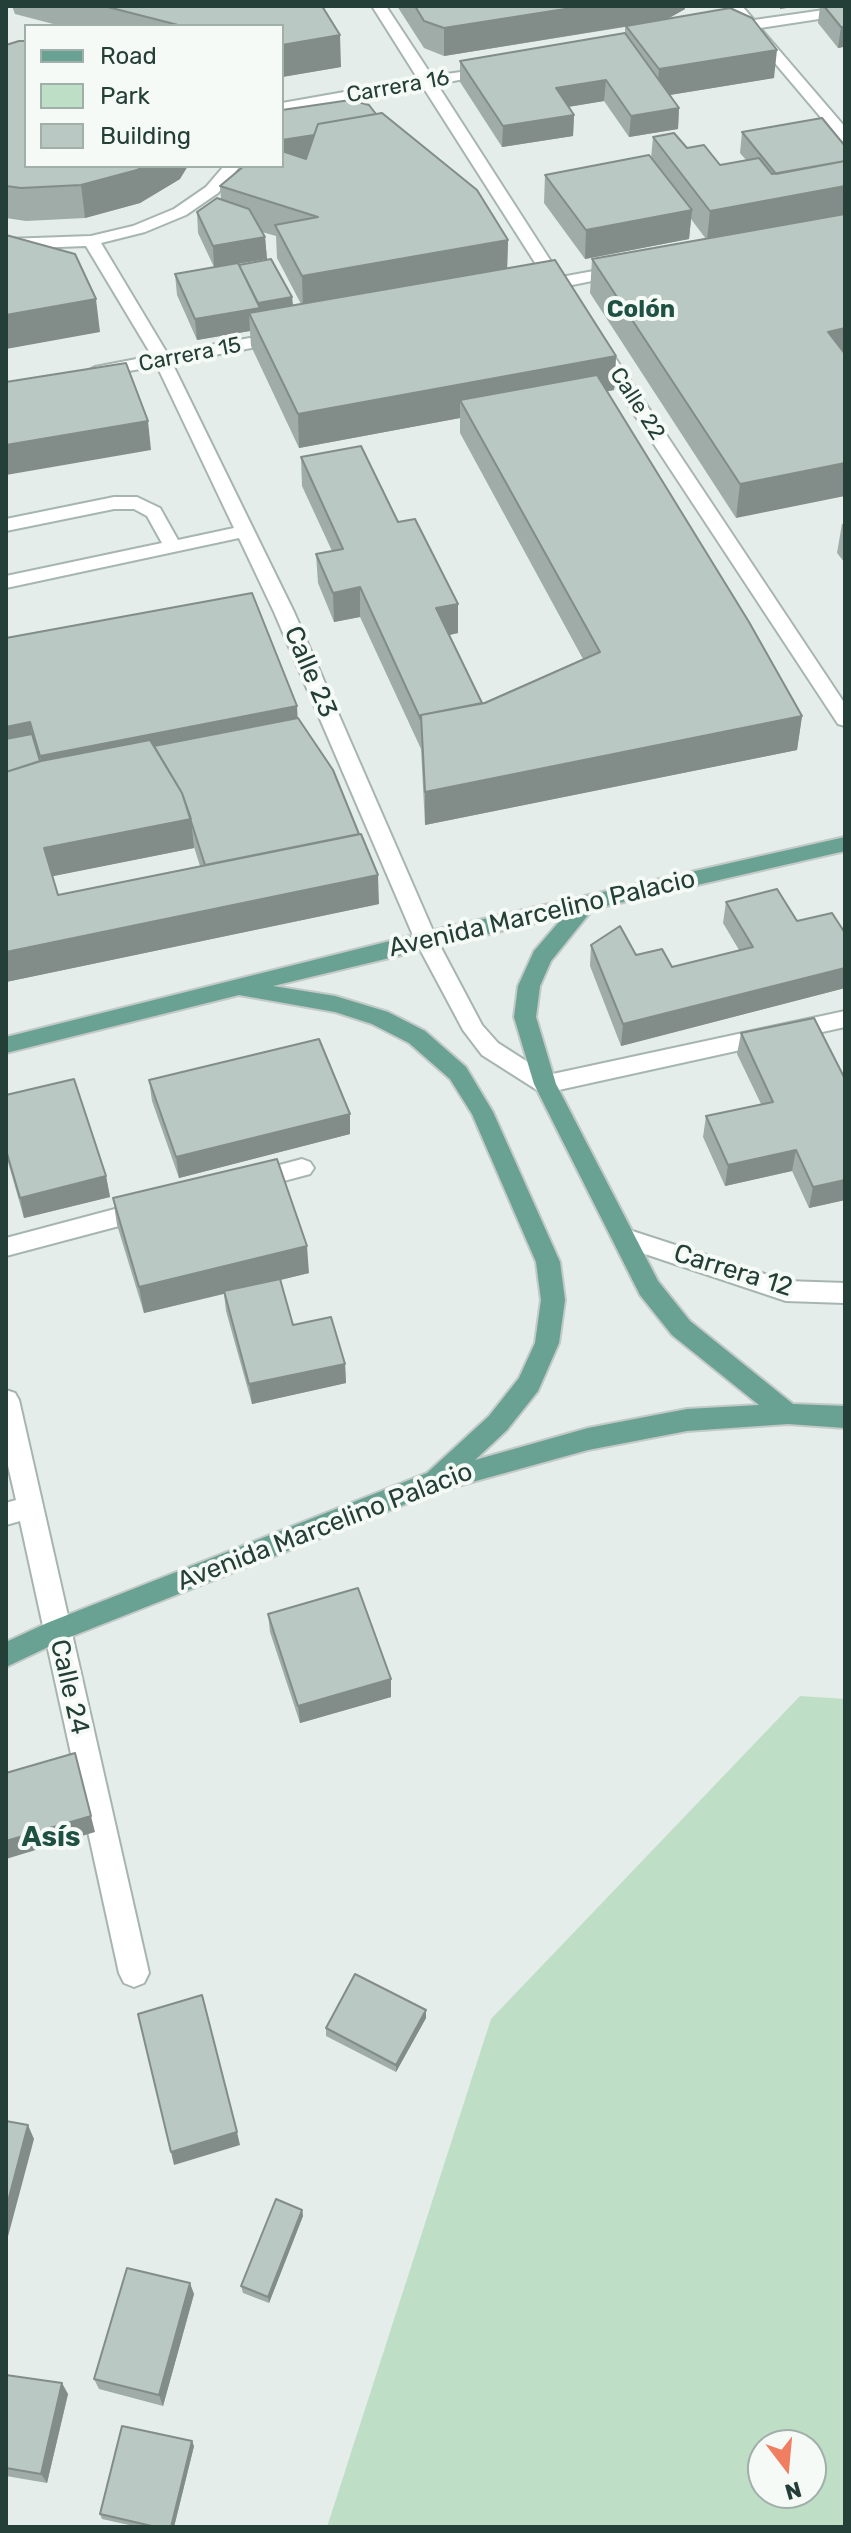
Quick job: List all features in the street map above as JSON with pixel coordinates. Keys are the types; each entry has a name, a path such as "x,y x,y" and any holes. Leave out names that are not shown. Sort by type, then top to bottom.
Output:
{"main road":[{"name":"Avenida Marcelino Palacio","path":"6,1045 426,940 845,844"},
{"path":"587,902 542,957 529,986 525,1017 545,1084 649,1288 681,1328 788,1414"},
{"path":"236,988 335,1004 380,1018 417,1037 458,1073 482,1112 548,1262 553,1300 547,1343 529,1384 498,1423 433,1482"},
{"name":"Avenida Marcelino Palacio","path":"6,1655 56,1631 433,1482 588,1439 687,1420 788,1414 845,1417"}],"street":[{"name":"Calle 22","path":"379,6 430,81 578,316 845,719"},
{"path":"734,6 845,137"},
{"path":"704,33 845,11"},
{"name":"Carrera 16","path":"284,108 506,68"},
{"path":"6,244 91,241 139,229 180,212 212,190 230,168"},
{"name":"Calle 23","path":"91,241 163,361 245,531 277,614 426,940 474,1030 490,1049 545,1084"},
{"path":"511,292 633,269"},
{"name":"Carrera 15","path":"85,374 300,334"},
{"path":"6,525 114,503 137,503 154,512 173,547"},
{"path":"6,582 245,531"},
{"path":"545,1084 845,1019"},
{"path":"228,1187 302,1168"},
{"path":"6,1247 169,1203"},
{"name":"Carrera 12","path":"623,1237 786,1291 845,1293"},
{"name":"Calle 24","path":"6,1400 18,1510 56,1631 134,1973"}],"green space":[{"path":"800,1696 845,1699 845,2527 327,2527 491,2019"}],"building":[{"path":"104,6 322,6 340,35 284,45 284,24 174,24"},
{"path":"415,6 584,6 444,28 424,21"},
{"path":"824,6 845,6 845,27 841,27"},
{"path":"730,8 752,18 777,50 659,69 626,26"},
{"path":"625,33 679,108 631,116 606,80 556,88 574,115 503,126 460,61"},
{"path":"24,41 24,168 140,168 81,185 6,186 6,45"},
{"path":"350,100 369,105 376,114 318,124 314,135 284,140 284,110"},
{"path":"382,113 477,190 508,240 302,276 275,225 318,217 220,186 242,168 284,168 284,152 306,159 318,124"},
{"path":"822,118 845,146 845,161 776,174 742,132"},
{"path":"674,133 687,148 704,145 720,165 759,158 772,174 845,161 845,186 710,211 653,137"},
{"path":"649,155 692,210 586,230 545,175"},
{"path":"217,198 249,209 265,237 213,246 197,212"},
{"path":"845,214 845,328 828,332 845,354 845,463 740,484 592,259"},
{"path":"6,235 75,254 96,299 6,315"},
{"path":"271,259 292,297 258,303 239,265"},
{"path":"555,260 616,356 298,414 249,313"},
{"path":"238,263 260,308 195,319 175,274"},
{"path":"126,363 148,421 6,445 6,382"},
{"path":"597,375 749,622 802,716 425,792 421,715 485,703 600,652 460,400"},
{"path":"361,446 398,522 415,519 458,604 436,608 482,703 421,715 421,720 360,587 333,593 316,554 343,549 301,457"},
{"path":"252,593 297,706 40,756 30,722 6,727 6,638"},
{"path":"298,718 333,770 359,834 205,865 182,793 154,746"},
{"path":"32,734 40,761 6,772 6,739"},
{"path":"150,740 182,793 191,819 44,848 58,895 361,834 378,875 6,952 6,772 41,761"},
{"path":"777,889 797,921 832,913 845,933 845,968 623,1024 591,945 620,926 636,955 662,949 672,967 753,947 726,902"},
{"path":"814,1018 845,1079 845,1180 813,1187 796,1150 728,1165 706,1116 773,1102 741,1033"},
{"path":"319,1039 350,1114 176,1157 149,1080"},
{"path":"74,1079 106,1176 20,1198 6,1150 6,1095"},
{"path":"277,1159 307,1246 139,1287 113,1198"},
{"path":"280,1279 293,1325 331,1317 345,1364 249,1384 224,1291"},
{"path":"358,1588 391,1679 298,1706 268,1614"},
{"path":"75,1753 91,1816 6,1841 6,1773"},
{"path":"355,1974 426,2010 396,2065 326,2028"},
{"path":"202,1995 237,2132 171,2152 138,2014"},
{"path":"6,2121 28,2125 6,2209"},
{"path":"276,2199 302,2210 268,2297 241,2286"},
{"path":"127,2268 190,2283 159,2395 94,2379"},
{"path":"6,2375 62,2383 41,2474 6,2468"},
{"path":"122,2426 192,2441 171,2527 156,2527 100,2514"}],"district":[{"name":"Colón","path":"641,310"},
{"name":"Asís","path":"51,1838"}]}
